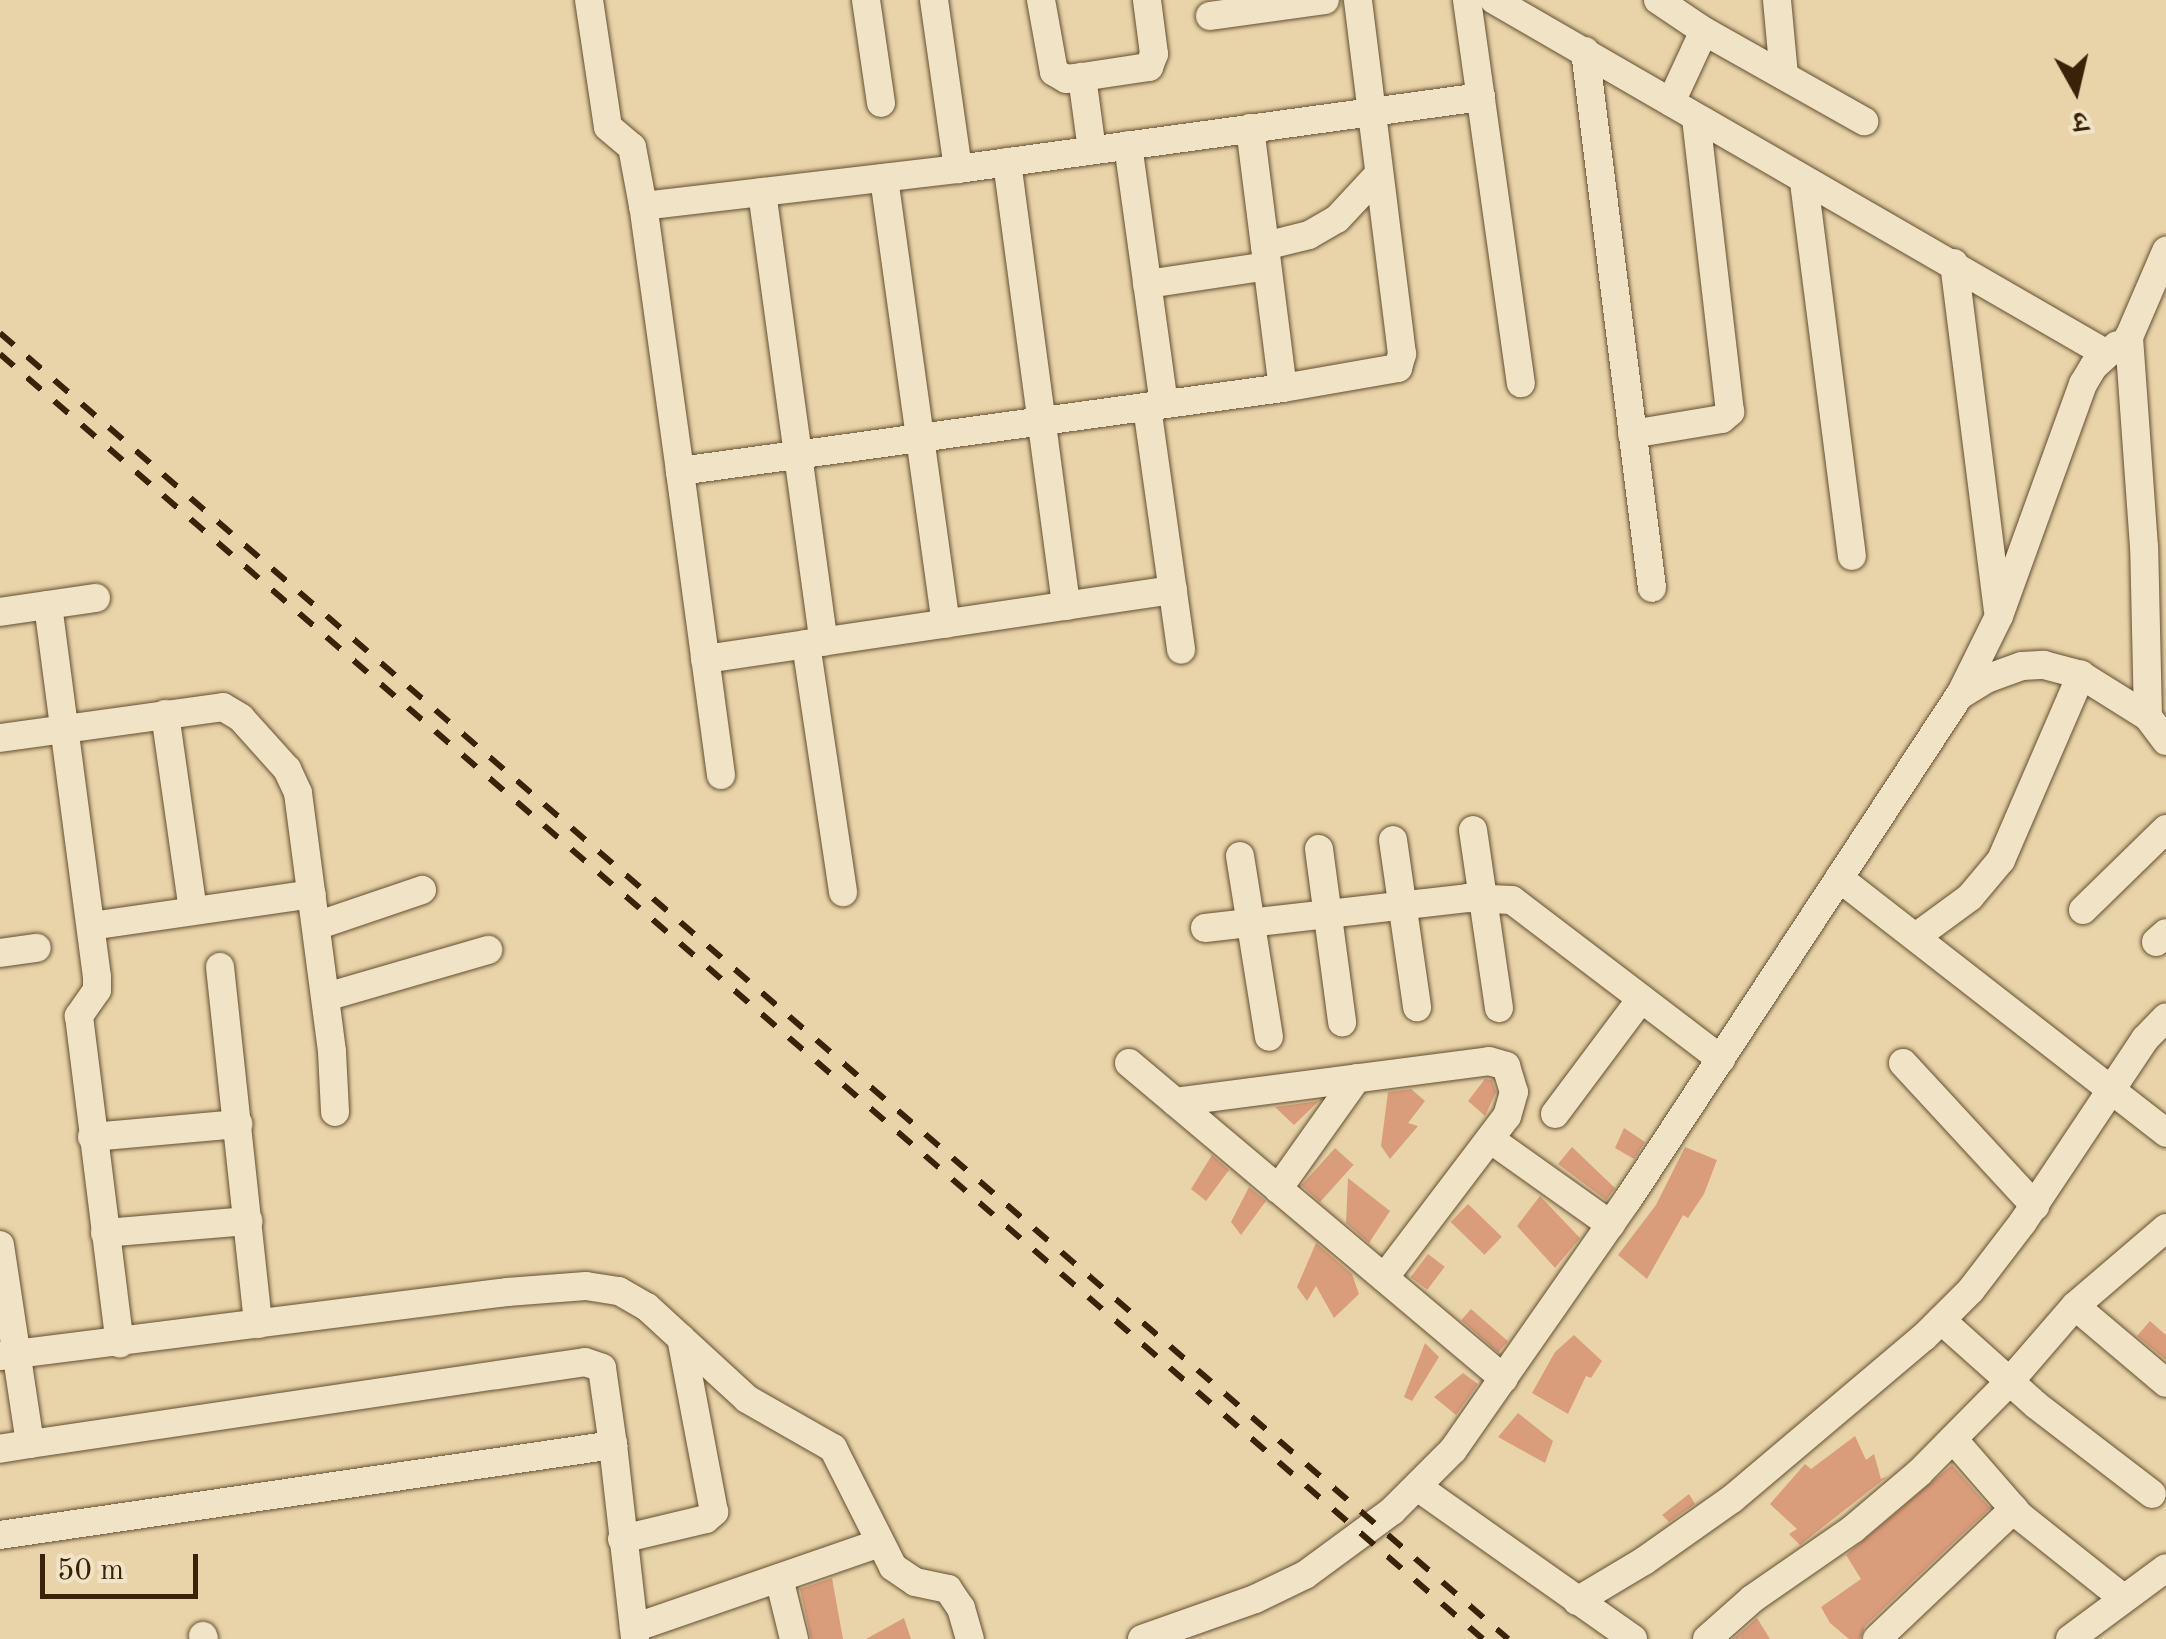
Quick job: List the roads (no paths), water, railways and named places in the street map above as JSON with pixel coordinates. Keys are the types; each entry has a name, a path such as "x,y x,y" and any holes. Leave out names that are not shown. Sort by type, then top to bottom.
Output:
{"street":[{"path":"590,0 608,127 632,147 643,206 721,775"},
{"path":"866,0 881,103"},
{"path":"934,0 958,170"},
{"path":"1041,0 1054,72 1066,79 1150,68 1154,54 1147,0"},
{"path":"1210,16 1325,0"},
{"path":"680,471 1391,371 1401,362 1358,0"},
{"path":"1467,0 1521,383"},
{"path":"1494,0 1543,12 1585,51 1696,120 1954,263 2117,346"},
{"path":"1658,0 1704,31 1864,120"},
{"path":"1777,0 1784,76"},
{"path":"1671,102 1704,31"},
{"path":"1585,51 1652,588"},
{"path":"1082,77 1092,150"},
{"path":"643,206 958,170 1481,96"},
{"path":"1632,434 1722,419 1730,412 1696,120"},
{"path":"1250,128 1283,388"},
{"path":"1128,146 1148,284 1155,406 1181,650"},
{"path":"1006,162 1066,606"},
{"path":"1148,284 1266,256 1337,219 1378,175"},
{"path":"884,178 946,624"},
{"path":"1804,182 1852,556"},
{"path":"762,192 798,455 843,892"},
{"path":"1142,1639 1305,1576 1419,1488 1504,1380 1611,1225 1960,696 1999,616 2083,384 2117,346 2166,250"},
{"path":"1954,263 1999,616"},
{"path":"2117,346 2146,585 2148,718"},
{"path":"705,659 1173,590"},
{"path":"0,612 96,598"},
{"path":"48,605 91,926 97,990 82,1005 79,1016 120,1342"},
{"path":"1960,696 1986,679 2022,666 2044,665 2081,674 2148,718 2166,741"},
{"path":"1917,936 1970,897 2001,860 2081,674"},
{"path":"0,738 223,707 241,718 287,769 298,792 326,997 335,1112"},
{"path":"165,714 193,910"},
{"path":"2083,910 2166,828"},
{"path":"1473,830 1499,1008"},
{"path":"1393,840 1418,1007"},
{"path":"1318,848 1342,1022"},
{"path":"1240,856 1269,1037"},
{"path":"1839,878 2166,1133"},
{"path":"316,926 422,890"},
{"path":"91,926 312,894"},
{"path":"1205,928 1403,905 1483,898 1512,900 1721,1059"},
{"path":"0,952 37,948"},
{"path":"326,997 488,950"},
{"path":"220,967 258,1324"},
{"path":"1555,1114 1642,999"},
{"path":"1576,1601 1644,1561 1732,1499 1852,1401 1941,1320 1971,1290 2035,1206 2145,1039 2166,1017"},
{"path":"1129,1062 1504,1380"},
{"path":"1175,1102 1498,1062 1512,1076 1514,1092 1507,1116 1384,1278"},
{"path":"1903,1063 2035,1206"},
{"path":"1278,1189 1357,1078"},
{"path":"92,1137 238,1124"},
{"path":"1490,1139 1611,1225"},
{"path":"105,1233 248,1221"},
{"path":"1707,1639 1752,1599 1852,1529 1953,1439 2010,1382 2074,1306 2166,1228"},
{"path":"0,1245 8,1356 30,1444"},
{"path":"8,1356 507,1292 586,1286 619,1291 646,1307 747,1399 833,1448 879,1543 902,1576 948,1589 960,1608 970,1639"},
{"path":"2074,1306 2166,1383"},
{"path":"1941,1320 2010,1382 2152,1494"},
{"path":"622,1538 706,1519 714,1512 681,1338"},
{"path":"0,1449 584,1362 602,1368 634,1634 879,1543"},
{"path":"1953,1439 2014,1509 2122,1597"},
{"path":"0,1534 613,1445"},
{"path":"1419,1488 1633,1639"},
{"path":"1877,1639 2014,1509"},
{"path":"2070,1639 2166,1568"},
{"path":"779,1578 794,1639"}],"railway":[{"path":"0,333 1508,1639"},
{"path":"0,354 1483,1639"}]}
